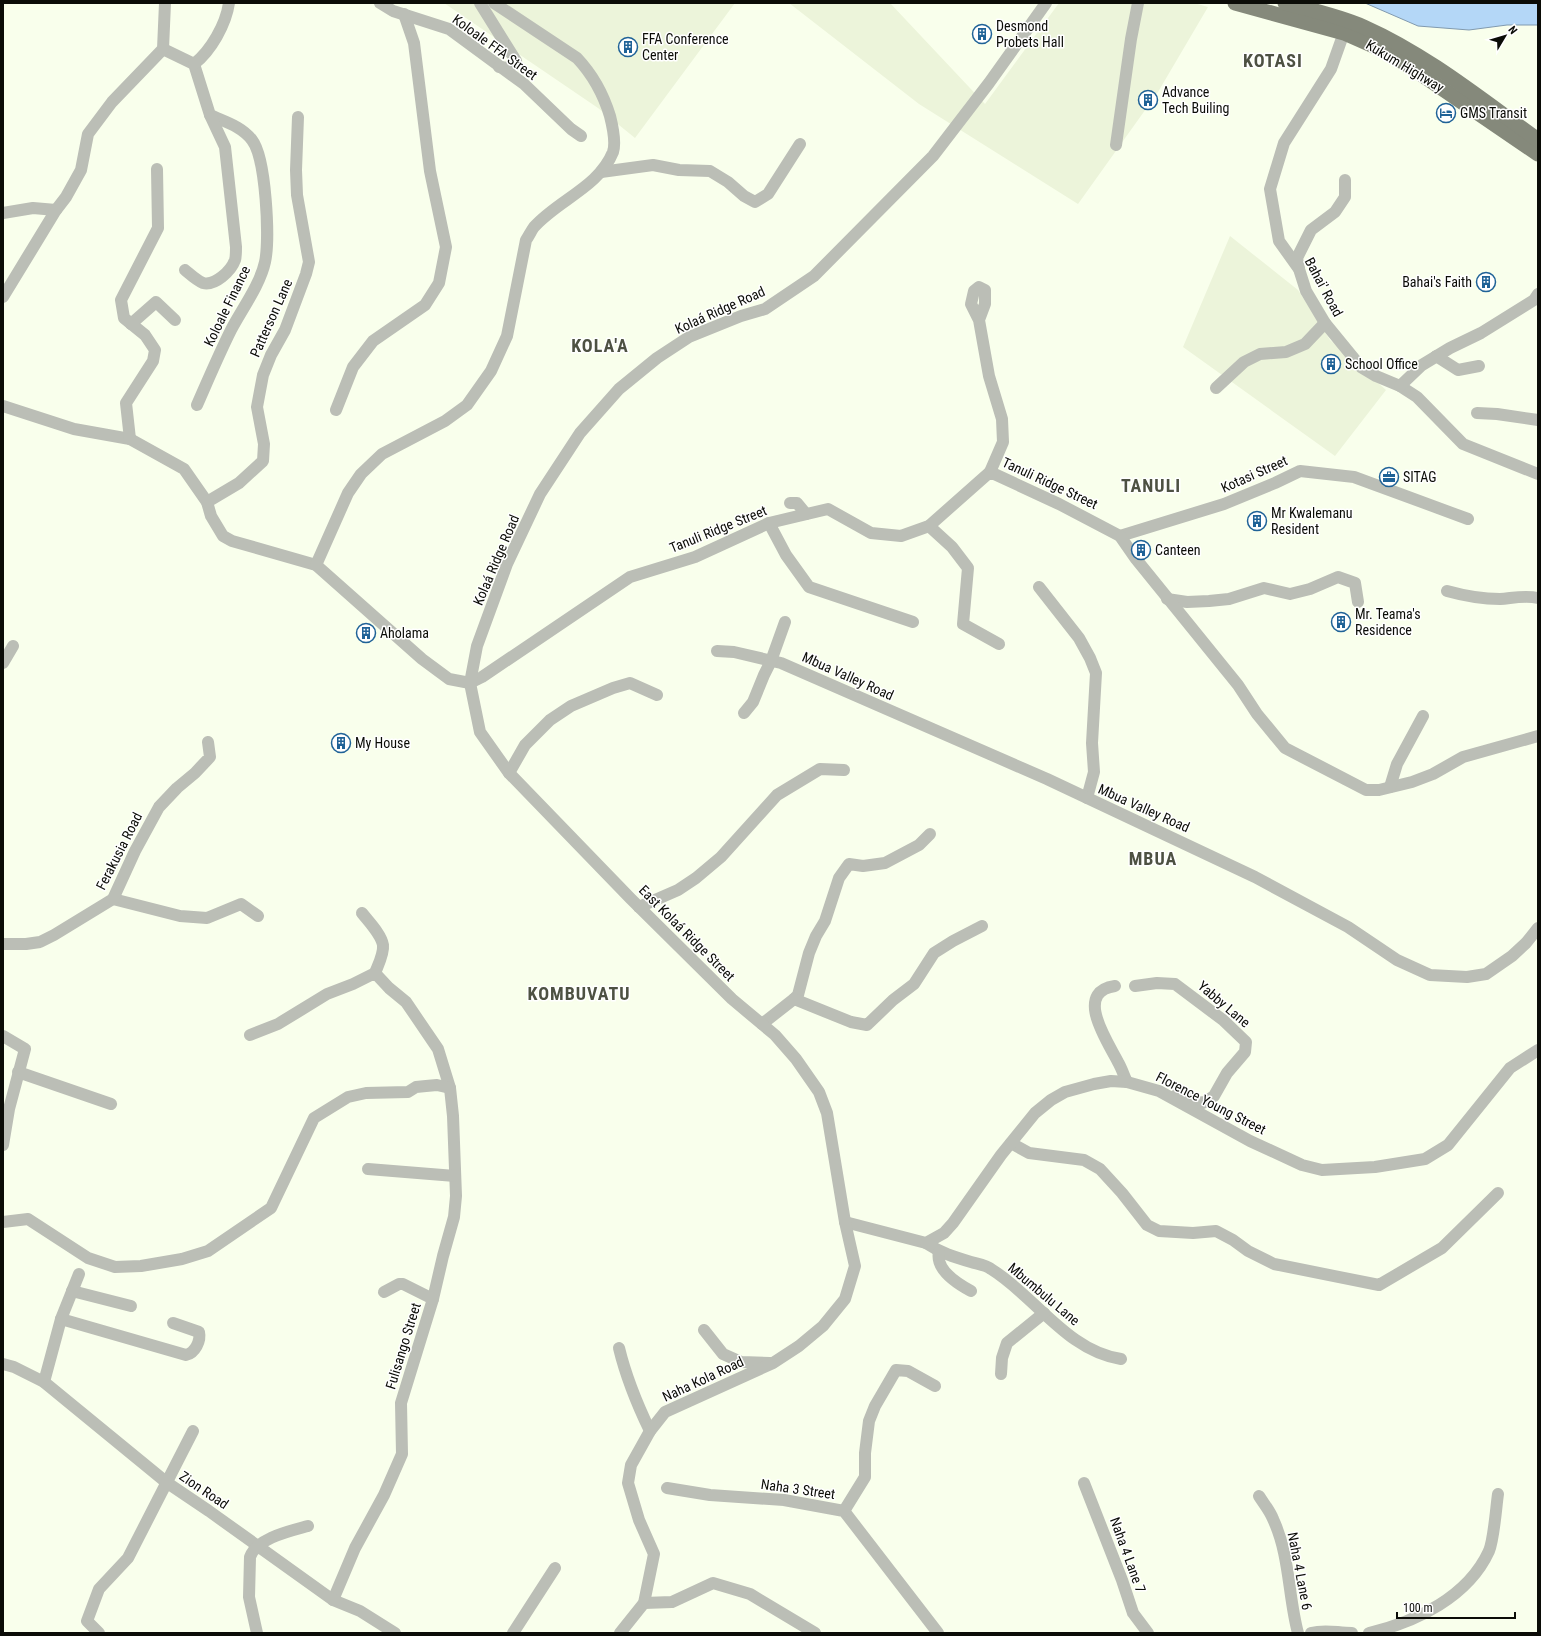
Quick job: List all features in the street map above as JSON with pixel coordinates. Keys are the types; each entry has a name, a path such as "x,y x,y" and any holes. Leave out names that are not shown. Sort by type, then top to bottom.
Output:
{"main road":[{"name":"Kukum Highway","path":"1234,3 1346,27 1363,27 1420,57 1538,140"},
{"name":"Kukum Highway","path":"1285,3 1346,27 1373,46 1404,63 1538,154"}],"street":[{"path":"3,297 56,210 66,197 81,170 88,134 112,102 163,49 165,3"},
{"path":"194,64 203,57 224,21 228,3"},
{"name":"Koloale FFA Street","path":"380,3 393,11 449,29 524,84 571,129 581,136"},
{"path":"480,3 516,61 509,68 499,67"},
{"path":"316,565 348,493 361,474 382,454 444,421 467,405 491,370 507,336 526,240 534,228 601,172 614,150 613,126 604,97 588,71 577,58 494,3"},
{"name":"Kolaá Ridge Road","path":"470,683 477,646 507,564 540,494 580,434 619,389 657,358 689,337 741,316 766,309 814,276 933,156 989,83 1046,3"},
{"path":"1116,145 1131,39 1138,3"},
{"path":"336,410 353,368 372,341 425,305 439,283 446,248 430,171 414,43 404,14"},
{"name":"Bahai' Road","path":"1346,27 1330,69 1284,143 1270,188 1279,241 1299,269 1306,291 1325,323 1361,367 1376,376 1400,386 1422,401 1463,444 1538,474"},
{"path":"163,49 194,64 210,116 225,147 236,247 235,260 225,274 217,281 204,283 196,280 185,270"},
{"name":"Koloale Finance","path":"197,405 231,330 255,287 265,263 268,241 263,182 259,159 253,140 240,128 210,116"},
{"name":"Patterson Lane","path":"207,502 239,483 263,461 264,444 257,407 262,375 270,355 284,330 306,274 309,262 297,195 296,170 298,117"},
{"path":"601,172 653,165 679,170 710,172 728,182 744,196 755,202 768,194 800,144"},
{"path":"130,439 126,403 153,361 155,350 145,335 124,318 121,300 158,228 157,169"},
{"path":"1299,269 1297,258 1311,230 1335,212 1345,197 1345,180"},
{"path":"3,212 33,208 56,210"},
{"path":"1400,386 1422,365 1436,356 1482,333 1534,300 1538,294"},
{"path":"131,324 156,302 175,320"},
{"path":"979,320 989,376 1002,419 1002,442 990,472"},
{"path":"1216,388 1244,362 1260,354 1286,352 1305,344 1325,323"},
{"path":"1436,356 1458,370 1479,366"},
{"path":"3,406 74,429 130,439 184,469 207,502 211,516 223,536 232,541 316,565 422,659 449,679 470,683"},
{"path":"1477,414 1497,414 1538,420"},
{"name":"Kotasi Street","path":"1120,536 1224,504 1275,483 1300,470 1354,477 1468,519"},
{"name":"Tanuli Ridge Street","path":"470,683 482,677 630,577 695,557 769,522 828,509 871,533 901,536 929,526 990,472 1059,504 1120,536 1167,599 1238,685 1257,714 1285,748 1366,790 1412,782 1433,774 1463,757 1538,736"},
{"path":"790,503 797,503 806,514"},
{"path":"769,522 786,555 809,587 913,622"},
{"path":"929,526 952,547 968,568 963,624 999,644"},
{"path":"1167,599 1187,602 1216,600 1229,598 1264,588 1290,594 1310,589 1338,577 1355,583 1358,602"},
{"path":"1039,587 1079,638 1096,673 1092,743 1094,772 1086,798"},
{"path":"1447,591 1471,598 1501,599 1531,596 1538,598"},
{"path":"744,713 753,702 786,622"},
{"path":"3,663 13,646"},
{"name":"Mbua Valley Road","path":"717,651 734,652 781,664 1047,779 1255,877 1348,927 1397,960 1430,975 1467,976 1486,974 1512,956 1526,943 1538,928"},
{"name":"East Kolaá Ridge Street","path":"470,683 480,732 509,773 639,907 732,999 775,1035 796,1059 819,1092 826,1113 845,1222"},
{"path":"509,773 525,745 550,720 571,706 613,688 630,683 657,695"},
{"path":"1390,787 1397,764 1423,716"},
{"name":"Ferakusia Road","path":"3,944 26,944 40,942 114,899 135,851 159,807 177,788 195,773 210,756 208,742"},
{"path":"639,907 678,890 696,878 721,857 777,795 820,769 844,770"},
{"path":"762,1024 798,995 809,953 816,936 825,921 839,878 849,864 863,866 885,863 919,845 930,834"},
{"path":"114,899 180,916 207,918 241,904 258,916"},
{"path":"250,1035 278,1024 327,994 353,984 375,973 382,956 383,945 362,913"},
{"path":"794,999 851,1022 867,1025 893,1000 914,984 934,953 982,926"},
{"name":"Fulisango Street","path":"333,1600 355,1548 384,1495 402,1454 401,1403 433,1299 454,1217 455,1176 453,1116 450,1088 438,1049 406,1002 389,988 375,973"},
{"name":"Yabby Lane","path":"1135,986 1157,983 1175,984 1223,1020 1246,1042 1245,1052 1227,1074 1214,1096 1203,1103 1159,1091"},
{"path":"1115,986 1105,988 1097,996 1095,1008 1098,1024 1127,1082"},
{"path":"3,1036 25,1049 9,1109 3,1145"},
{"name":"Florence Young Street","path":"926,1243 944,1233 953,1223 1011,1143 1036,1113 1050,1100 1065,1092 1100,1083 1127,1082 1159,1091 1250,1141 1302,1165 1322,1170 1375,1167 1425,1159 1448,1145 1510,1068 1538,1050"},
{"path":"18,1072 111,1104"},
{"path":"3,1222 28,1219 88,1258 115,1267 141,1266 182,1259 208,1251 271,1208 314,1118 348,1097 366,1094 408,1092 416,1087 437,1085 450,1088"},
{"path":"1011,1143 1029,1153 1084,1160 1100,1169 1122,1193 1147,1225 1159,1231 1193,1233 1216,1231 1233,1240 1248,1251 1274,1264 1379,1285 1442,1248 1498,1193"},
{"path":"368,1169 455,1176"},
{"path":"845,1222 926,1243"},
{"name":"Naha Kola Road","path":"620,1633 644,1603 654,1554 639,1520 628,1483 631,1465 650,1431 665,1412 773,1363 799,1346 823,1326 844,1299 855,1266 845,1222"},
{"name":"Mbumbulu Lane","path":"926,1243 940,1252 990,1268 1021,1291 1076,1340 1110,1357 1121,1359"},
{"path":"940,1252 938,1257 946,1273 956,1282 971,1291"},
{"path":"44,1382 61,1319 79,1274"},
{"path":"384,1292 399,1284 403,1284 433,1299"},
{"path":"72,1291 131,1306"},
{"path":"1001,1374 1002,1358 1007,1343 1044,1312"},
{"path":"61,1319 186,1355 191,1354 195,1350 200,1336 199,1332 173,1323"},
{"path":"704,1330 723,1354 741,1362 773,1363"},
{"path":"619,1348 624,1369 633,1394 650,1431"},
{"name":"Zion Road","path":"3,1364 14,1367 44,1382 166,1482 333,1600 360,1611 395,1633"},
{"path":"844,1511 865,1477 865,1453 869,1421 875,1406 896,1370 908,1371 935,1386"},
{"path":"99,1633 87,1621 99,1589 128,1558 193,1431"},
{"name":"Naha 4 Lane 7","path":"1084,1484 1122,1580 1133,1613 1148,1633"},
{"name":"Naha 3 Street","path":"667,1488 710,1495 784,1500 844,1511 938,1633"},
{"path":"1369,1633 1389,1628 1438,1605 1456,1594 1476,1573 1490,1550 1498,1494"},
{"name":"Naha 4 Lane 6","path":"1259,1496 1273,1519 1284,1550 1292,1612 1298,1633"},
{"path":"256,1633 249,1597 250,1557 258,1546 285,1532 308,1526"},
{"path":"513,1633 555,1568"},
{"path":"644,1603 672,1602 713,1583 750,1594 815,1633"},
{"path":"1311,1633 1323,1630 1352,1633"}],"shaded area":[{"path":"444,3 735,3 635,138 598,108"},
{"path":"789,3 890,3 985,104 1059,3 1194,3 1208,7 1158,92 1078,204 919,104"},
{"path":"1230,236 1298,290 1330,340 1386,390 1335,456 1183,347"}],"water":[{"path":"1365,3 1538,3 1538,25 1507,25 1469,30 1418,26"}],"place":[{"name":"Desmond Probets Hall","path":"982,34"},
{"name":"FFA Conference Center","path":"628,47"},
{"name":"Advance Tech Builing","path":"1148,100"},
{"name":"GMS Transit","path":"1446,113"},
{"name":"Bahai's Faith","path":"1486,282"},
{"name":"School Office","path":"1331,364"},
{"name":"SITAG","path":"1389,477"},
{"name":"Mr Kwalemanu Resident","path":"1257,521"},
{"name":"Canteen","path":"1141,550"},
{"name":"Mr. Teama's Residence","path":"1341,622"},
{"name":"Aholama","path":"366,633"},
{"name":"My House","path":"341,743"}],"district":[{"name":"KOTASI","path":"1273,60"},
{"name":"KOLA'A","path":"600,345"},
{"name":"TANULI","path":"1151,485"},
{"name":"MBUA","path":"1153,858"},
{"name":"KOMBUVATU","path":"579,993"}]}
